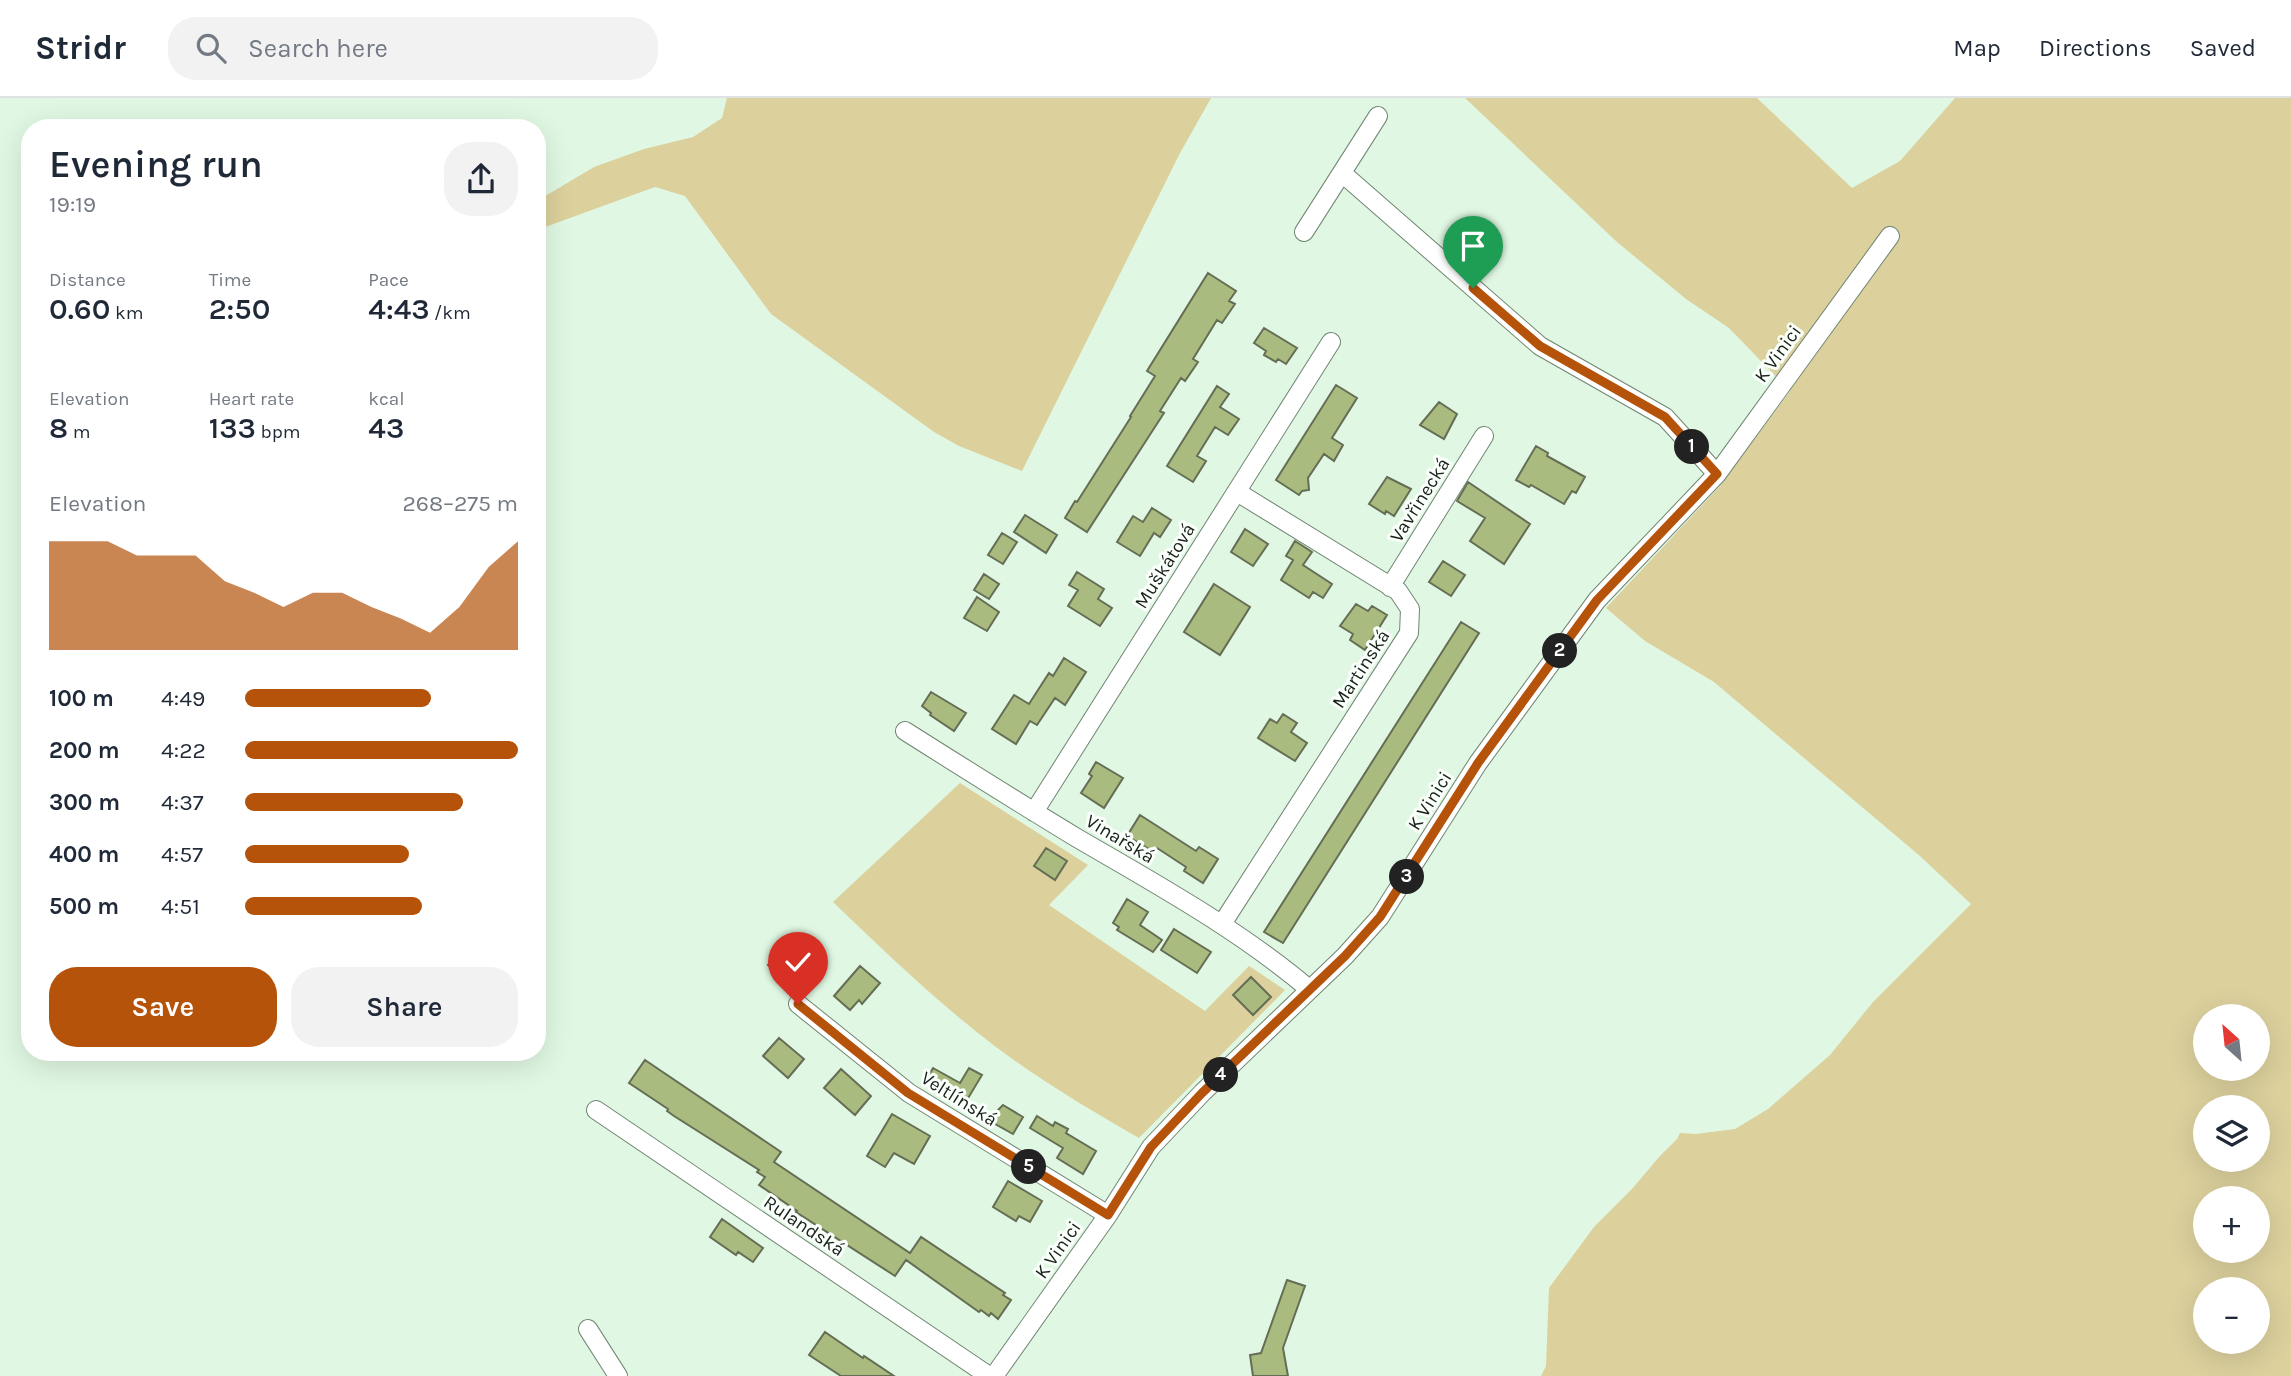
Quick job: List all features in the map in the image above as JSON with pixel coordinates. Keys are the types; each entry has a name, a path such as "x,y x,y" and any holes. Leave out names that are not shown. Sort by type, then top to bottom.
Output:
{"street":[{"path":"1304,232 1378,116"},
{"path":"1342,173 1540,346 1665,417 1717,474"},
{"name":"K Vinici","path":"992,1376 1108,1215 1151,1147 1345,956 1380,917 1478,763 1597,600 1717,474 1890,236"},
{"name":"Muškátová","path":"1034,812 1331,342"},
{"name":"Vavřinecká","path":"1390,587 1485,436"},
{"name":"Martinská","path":"1222,925 1409,634 1410,610 1398,591 1237,492"},
{"name":"Vinařská","path":"905,731 1222,925 1309,989"},
{"name":"Veltlínská","path":"798,1004 908,1093 1108,1215"},
{"name":"Rulandská","path":"596,1110 992,1376"},
{"path":"588,1329 618,1376"}],"shaded area":[{"path":"727,98 1211,98 1179,155 1022,471 959,446 934,432 771,314 685,196 655,187 546,227 546,196 594,167 644,149 693,137 722,118"},
{"path":"1465,98 1757,98 1852,188 1900,161 1955,98 2291,98 2291,1376 1541,1376 1546,1366 1549,1288 1594,1227 1632,1189 1680,1133 1696,1134 1735,1129 1768,1109 1830,1055 1873,1002 1971,904 1920,856 1714,682 1645,641 1606,608 1720,486 1790,391 1729,328 1686,299 1617,242"},
{"path":"960,783 1088,865 1049,905 1205,1011 1249,966 1285,990 1139,1138 1066,1095 996,1047 933,995 833,902"}],"building":[{"path":"1208,273 1236,291 1229,301 1235,304 1222,323 1217,320 1193,359 1198,362 1185,381 1181,378 1160,411 1164,413 1087,532 1065,518 1155,376 1147,371"},
{"path":"1264,328 1297,348 1286,364 1264,355 1266,351 1254,343"},
{"path":"1336,385 1357,398 1332,438 1343,445 1334,461 1324,454 1308,478 1309,490 1302,491 1299,495 1276,480"},
{"path":"1217,386 1229,394 1220,407 1239,419 1228,435 1215,427 1197,456 1206,461 1193,482 1167,466"},
{"path":"1439,402 1457,414 1444,439 1420,425"},
{"path":"1536,446 1548,453 1547,456 1585,477 1576,493 1572,491 1564,504 1531,485 1529,487 1516,480"},
{"path":"1387,477 1411,489 1394,516 1369,504"},
{"path":"1468,482 1530,524 1504,564 1470,541 1485,518 1457,501"},
{"path":"1152,508 1171,520 1160,537 1154,533 1140,556 1117,542 1133,516 1143,522"},
{"path":"1025,515 1057,535 1046,553 1014,532"},
{"path":"1245,529 1268,544 1253,566 1231,552"},
{"path":"1002,533 1017,542 1003,564 988,555"},
{"path":"1295,541 1312,552 1303,565 1332,584 1323,598 1313,592 1309,598 1281,580 1293,560 1286,556"},
{"path":"1443,561 1465,575 1451,596 1429,582"},
{"path":"1077,572 1104,589 1098,599 1112,608 1100,626 1068,606 1078,590 1069,585"},
{"path":"984,574 999,584 989,599 974,590"},
{"path":"1214,584 1250,607 1220,655 1184,632"},
{"path":"977,597 999,612 987,631 964,618"},
{"path":"1356,604 1368,611 1372,606 1387,615 1365,650 1350,640 1353,634 1340,626"},
{"path":"1461,622 1479,633 1283,943 1264,932"},
{"path":"1064,658 1086,672 1065,705 1055,698 1037,725 1030,721 1016,744 992,729 1014,695 1029,704 1049,673 1053,676"},
{"path":"931,692 966,713 954,731 930,715 922,706"},
{"path":"1283,714 1297,723 1291,732 1307,743 1295,761 1258,738 1270,719 1277,723"},
{"path":"1096,762 1123,778 1104,808 1081,793 1092,776 1089,774"},
{"path":"1140,815 1196,851 1199,847 1218,859 1203,883 1184,871 1186,867 1157,848 1154,852 1127,836"},
{"path":"1046,848 1067,861 1055,880 1034,866"},
{"path":"1127,899 1148,912 1140,925 1162,940 1153,952 1117,930 1119,927 1113,923"},
{"path":"1174,929 1211,952 1197,973 1161,950"},
{"path":"798,937 824,959 808,977 795,965 783,978 768,965 781,951 784,954"},
{"path":"860,966 880,983 862,1004 859,1000 850,1010 834,996"},
{"path":"1251,977 1271,997 1253,1015 1233,995"},
{"path":"779,1038 804,1059 788,1078 763,1056"},
{"path":"645,1060 781,1152 774,1162 910,1253 921,1237 1005,1293 1003,1295 1011,1300 998,1319 991,1313 989,1316 981,1310 979,1312 906,1260 895,1276 759,1185 765,1177 757,1172 759,1170 674,1116 629,1083"},
{"path":"933,1068 960,1083 969,1068 982,1075 964,1105 925,1082"},
{"path":"841,1069 871,1096 855,1115 824,1088"},
{"path":"1003,1105 1023,1117 1013,1134 988,1120"},
{"path":"892,1114 930,1136 914,1164 894,1153 885,1167 867,1156"},
{"path":"1037,1116 1053,1126 1055,1122 1068,1129 1066,1133 1096,1151 1083,1174 1057,1158 1063,1148 1030,1128"},
{"path":"1008,1181 1042,1201 1030,1222 1019,1216 1016,1221 993,1207"},
{"path":"722,1219 763,1248 753,1262 738,1252 736,1255 710,1237"},
{"path":"1287,1280 1305,1286 1283,1348 1288,1376 1253,1376 1250,1355 1261,1353"},
{"path":"825,1332 894,1376 841,1376 809,1355"}],"route":[{"path":"798,1004 908,1093 1108,1215 1151,1147 1202,1093 1345,956 1380,917 1478,763 1597,600 1717,474 1665,417 1540,346 1473,288"}]}
